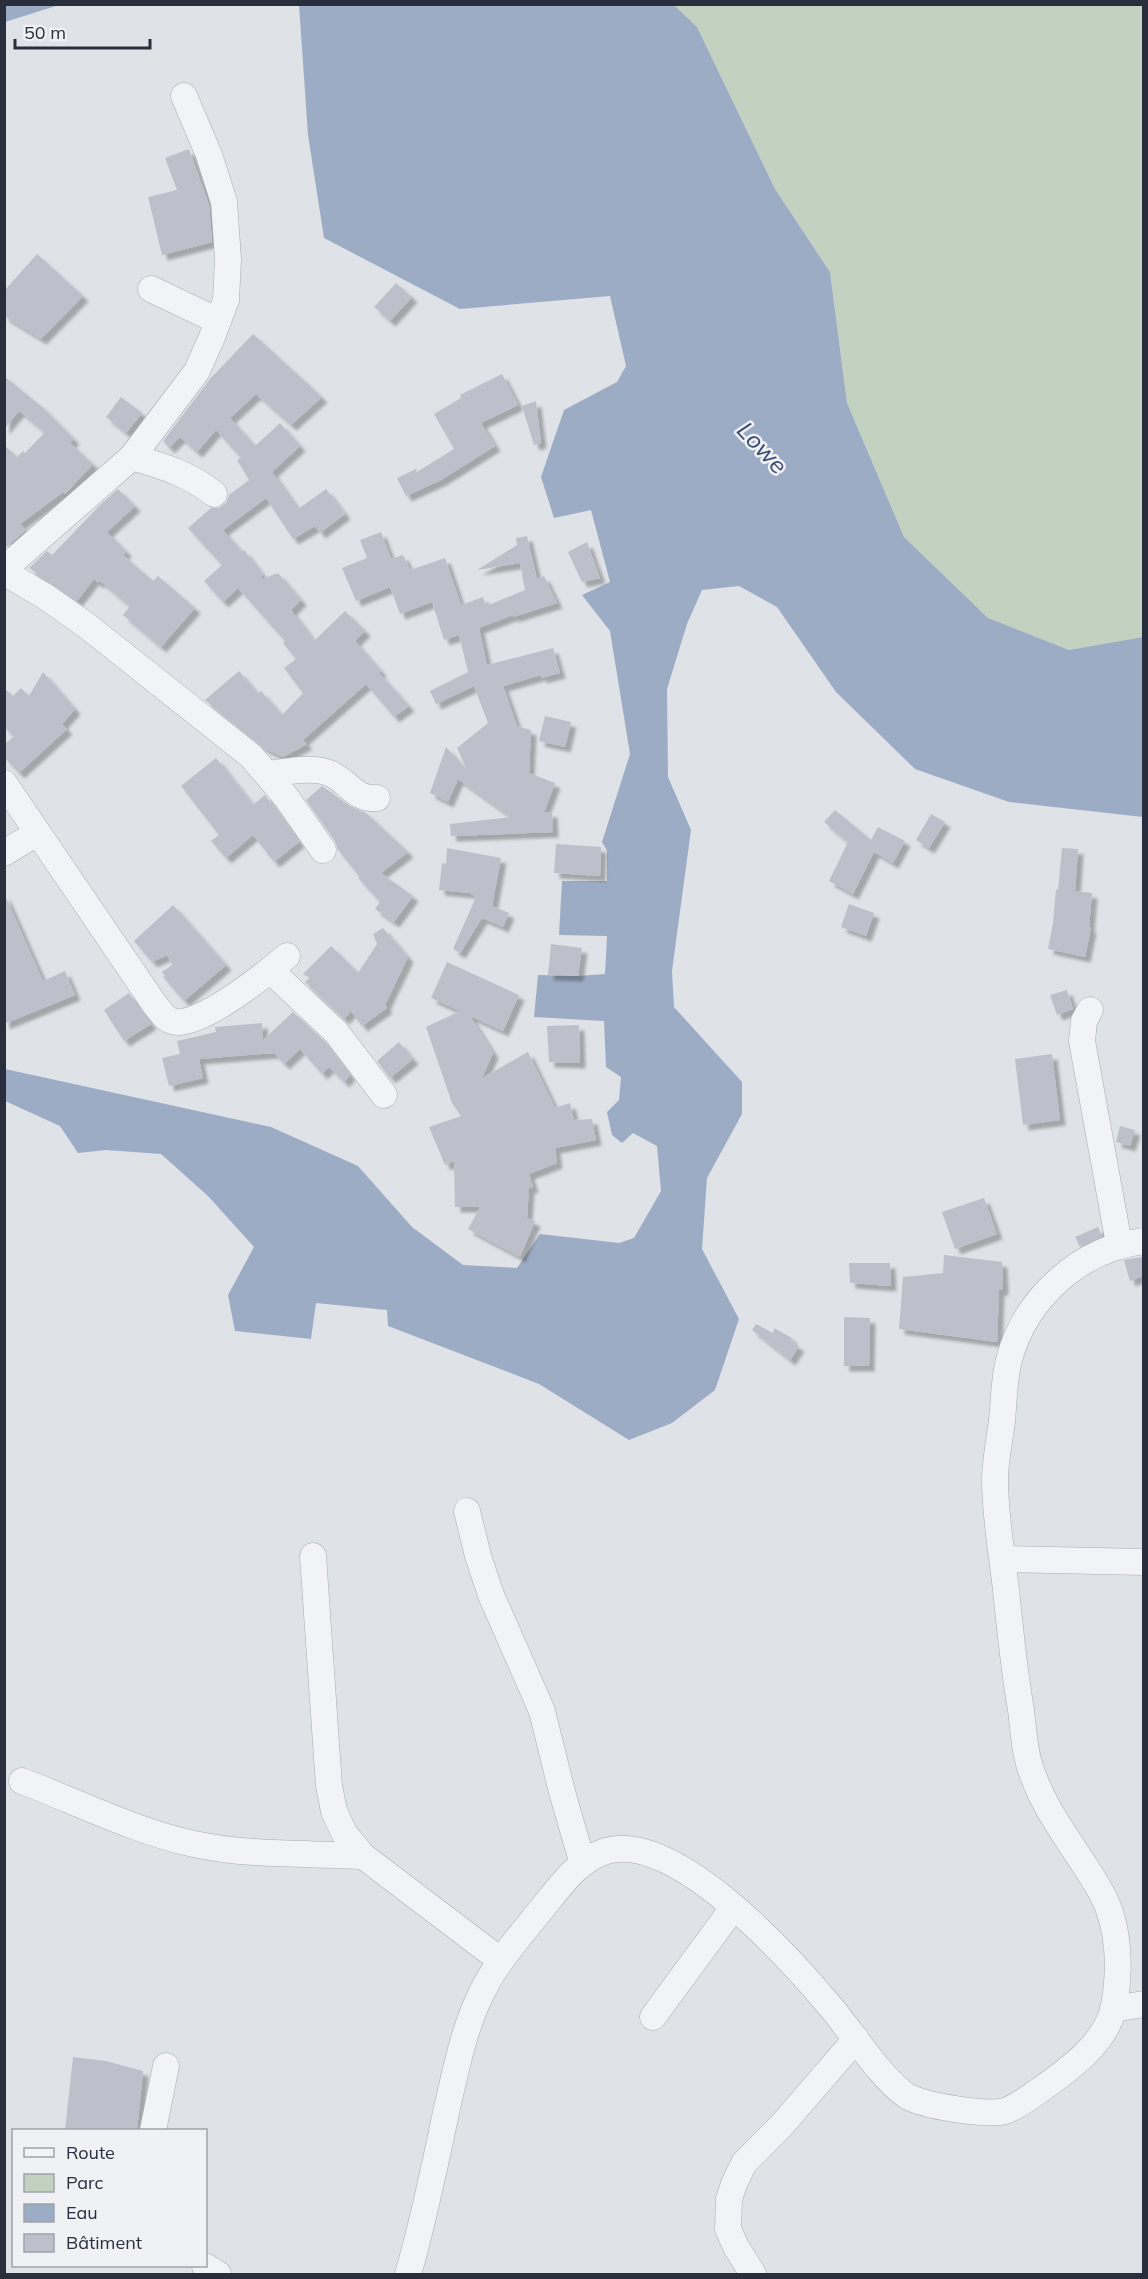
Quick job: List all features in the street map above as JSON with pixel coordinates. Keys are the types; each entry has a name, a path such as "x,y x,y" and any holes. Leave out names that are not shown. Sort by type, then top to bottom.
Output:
{"street":[{"path":"184,96 209,155 224,202 228,259 226,300 197,371 132,457 4,571 86,625 251,756 268,774 322,850"},
{"path":"151,289 218,321"},
{"path":"132,457 171,469 199,481 214,494"},
{"path":"268,774 307,771 329,773 361,797 377,798"},
{"path":"4,783 165,1016 173,1022 186,1021 210,1013 279,963 384,1095"},
{"path":"4,853 37,833"},
{"path":"408,2274 420,2232 457,2062 481,1994 500,1960 582,1861 610,1849 637,1849 655,1854 696,1876 776,1948 828,2003 896,2087 919,2102 950,2109 1004,2112 1032,2096 1083,2056 1102,2035 1113,2009 1118,1967 1115,1930 1103,1895 1074,1853 1044,1800 1029,1761 1012,1654 995,1479 1009,1360 1026,1317 1052,1286 1080,1261 1131,1242 1082,1041 1084,1020 1090,1010"},
{"path":"466,1511 491,1595 542,1711 582,1861"},
{"path":"313,1556 329,1786 334,1811 344,1833 363,1856 500,1960"},
{"path":"1003,1559 1143,1562"},
{"path":"22,1780 155,1833 194,1844 228,1850 363,1856"},
{"path":"653,2017 733,1908"},
{"path":"1113,2009 1143,2004"},
{"path":"753,2274 728,2229 729,2199 734,2184 744,2163 789,2117 856,2039"},
{"path":"153,2129 166,2066"}],"green space":[{"path":"674,5 1143,5 1143,637 1069,650 988,618 904,537 847,403 830,272 775,189 697,27"}],"water":[{"path":"5,4 59,4 59,5 5,22"},
{"name":"Lowe","path":"299,5 674,5 697,27 775,189 830,272 847,403 904,537 988,618 1069,650 1143,637 1143,817 1009,802 915,769 836,692 777,607 739,586 702,590 687,624 667,689 668,777 691,830 672,971 674,1007 742,1082 742,1114 707,1178 702,1249 739,1319 715,1390 672,1423 629,1440 539,1384 388,1326 387,1310 316,1303 311,1339 235,1331 228,1295 254,1247 208,1196 161,1154 106,1150 78,1153 60,1126 5,1101 5,1069 271,1127 358,1166 412,1227 463,1265 517,1268 540,1234 619,1243 634,1238 661,1191 657,1146 633,1133 622,1143 612,1135 607,1112 619,1100 621,1077 606,1067 604,1021 534,1017 538,975 605,974 607,936 559,935 562,881 607,881 607,851 602,842 630,754 610,631 582,595 610,582 591,510 554,518 541,477 564,410 617,382 626,366 610,296 460,309 324,238 308,135"}],"building":[{"path":"189,149 209,205 212,242 162,255 148,197 177,190 165,158"},
{"path":"37,254 83,296 41,339 4,316 4,291"},
{"path":"396,283 412,297 390,321 374,307"},
{"path":"253,334 322,397 291,425 256,394 230,418 255,446 280,423 300,446 272,472 298,509 326,489 345,514 320,533 315,526 293,539 266,498 223,530 242,552 244,550 263,575 262,579 278,573 301,600 291,610 314,641 345,611 365,631 355,641 381,671 379,673 409,706 394,717 366,684 303,740 307,744 283,757 264,748 205,700 239,671 258,694 261,691 282,715 303,693 284,668 296,659 283,643 285,641 238,588 223,602 204,581 222,565 188,528 211,508 219,508 226,503 229,495 249,480 237,460 241,458 216,430 197,452 180,437 169,448 163,441 210,379"},
{"path":"502,374 518,405 481,423 495,446 441,480 406,496 397,478 416,469 417,472 454,449 434,414 461,398 460,395"},
{"path":"4,376 42,407 74,439 70,443 93,464 65,494 63,492 20,524 26,530 4,549 4,445 17,457 23,451 25,453 45,432 19,411 4,429"},
{"path":"121,397 142,413 126,433 106,417"},
{"path":"536,401 541,443 534,445 522,406"},
{"path":"118,489 135,506 107,532 126,551 123,555 153,581 158,576 195,608 161,647 123,615 130,606 100,581 98,583 94,579 77,601 29,568 47,551 52,555"},
{"path":"381,532 391,559 403,555 410,570 445,558 461,605 483,597 486,606 525,590 520,563 477,570 517,545 516,538 527,536 537,579 544,576 557,603 513,617 513,615 479,628 487,665 553,648 560,673 541,678 541,675 503,686 517,726 531,730 529,773 555,783 544,812 552,812 553,832 451,836 450,824 511,817 458,779 448,802 430,793 446,747 467,770 457,748 488,723 474,686 436,704 430,691 468,672 459,635 444,640 432,602 400,614 390,587 356,601 342,568 367,558 360,540"},
{"path":"587,542 600,578 582,582 568,552"},
{"path":"43,672 75,709 62,724 67,729 19,773 4,757 4,745 14,736 4,727 4,688 13,696 21,688 29,696"},
{"path":"545,716 571,722 565,747 539,741"},
{"path":"216,758 253,805 265,795 299,842 274,862 253,835 226,858 211,841 219,835 181,786"},
{"path":"322,786 350,806 366,813 408,852 381,873 413,896 394,922 375,909 380,902 358,878 360,877 338,850 335,841 306,800"},
{"path":"835,810 871,840 878,827 905,841 893,863 874,852 853,894 829,881 848,842 824,822"},
{"path":"931,814 945,822 929,848 916,840"},
{"path":"556,844 601,847 600,876 554,873"},
{"path":"447,848 501,858 492,906 509,913 503,927 482,918 460,953 453,949 476,897 470,893 439,890 442,863 446,864"},
{"path":"1062,848 1078,849 1075,891 1092,893 1089,927 1091,928 1085,957 1048,949 1056,889 1058,890"},
{"path":"4,893 43,981 65,971 75,995 4,1024"},
{"path":"849,904 874,913 866,936 841,927"},
{"path":"173,905 226,965 184,1001 163,977 165,976 162,972 172,965 167,955 152,962 134,941"},
{"path":"383,928 408,957 385,1005 387,1008 362,1026 351,1011 344,1019 305,982 310,978 303,974 331,946 358,973 377,944 373,934"},
{"path":"551,944 582,948 578,976 548,975"},
{"path":"447,962 519,995 503,1031 470,1016 493,1053 482,1078 528,1052 555,1108 570,1103 574,1120 592,1119 596,1140 555,1148 557,1163 529,1174 533,1187 529,1188 527,1218 535,1221 520,1257 468,1229 480,1207 455,1207 454,1161 445,1165 429,1127 461,1116 452,1103 426,1027 460,1011 431,998"},
{"path":"1067,990 1073,1009 1057,1015 1050,995"},
{"path":"129,993 151,1024 124,1041 104,1010"},
{"path":"293,1012 325,1042 350,1075 344,1082 329,1067 322,1074 300,1049 284,1064 274,1053 199,1059 203,1078 169,1086 162,1058 180,1054 177,1041 216,1032 215,1027 262,1023 263,1040"},
{"path":"579,1025 580,1063 549,1062 547,1026"},
{"path":"399,1042 413,1059 390,1078 377,1061"},
{"path":"1052,1054 1060,1120 1023,1125 1015,1059"},
{"path":"1120,1126 1135,1130 1130,1146 1116,1142"},
{"path":"984,1198 997,1234 955,1249 942,1212"},
{"path":"1098,1227 1102,1237 1080,1247 1075,1237"},
{"path":"944,1255 1002,1262 1003,1290 999,1290 997,1342 899,1329 903,1277 943,1273"},
{"path":"1142,1257 1143,1276 1130,1281 1124,1260"},
{"path":"849,1263 890,1263 891,1286 850,1283"},
{"path":"844,1317 870,1318 869,1366 844,1366"},
{"path":"756,1324 773,1333 774,1328 792,1338 790,1341 799,1346 790,1360 752,1330"},
{"path":"73,2057 106,2061 143,2071 137,2129 65,2129"}]}
